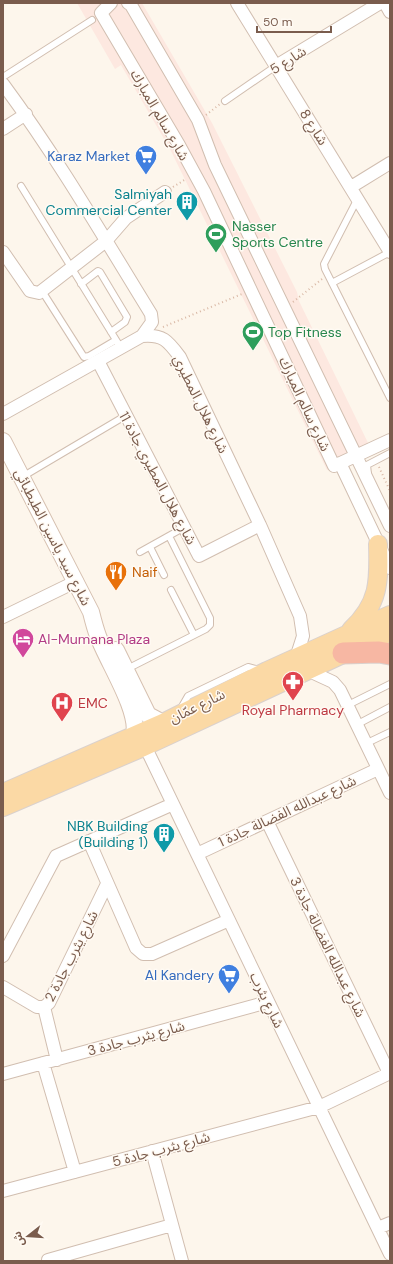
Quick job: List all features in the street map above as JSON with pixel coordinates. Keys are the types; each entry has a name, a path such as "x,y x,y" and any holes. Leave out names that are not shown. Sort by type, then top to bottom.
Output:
{"highway":[{"path":"343,645 390,654"}],"main road":[{"path":"343,645 365,615 375,596 379,574 376,538"},
{"name":"شارع عمّان","path":"3,807 343,645 390,615"},
{"name":"شارع عمّان","path":"343,645 390,632"},
{"name":"شارع عمّان","path":"3,793 140,741 169,720 267,672 301,664"}],"street":[{"name":"شارع سالم المبارك","path":"111,3 101,13 179,144 204,191 334,466 340,464 390,568"},
{"name":"شارع سالم المبارك","path":"128,3 131,5 198,120 215,165 286,308 389,524"},
{"name":"شارع 8","path":"237,3 390,252"},
{"name":"شارع 5","path":"276,66 380,3"},
{"path":"385,3 390,12"},
{"path":"3,84 26,114 106,241 151,314 152,322 142,336 118,344 98,361 3,414"},
{"path":"3,129 26,114"},
{"path":"354,193 390,163"},
{"path":"3,252 30,291 36,293 42,291 106,241 126,218 165,192"},
{"name":"شارع هلال المطيري","path":"142,336 154,335 162,338 169,342 180,357 260,525 300,616 303,628 301,664"},
{"name":"شارع هلال المطيري جادة 11","path":"98,361 183,528 200,556 260,525"},
{"path":"340,464 390,440"},
{"name":"شارع سيد ياسين الطبطبائي","path":"3,441 77,581 91,612 97,635 132,711 140,741"},
{"path":"376,538 386,535 389,524"},
{"path":"3,617 77,581"},
{"name":"شارع سيد ياسين الطبطبائي","path":"91,612 106,630 148,715 169,720"},
{"path":"301,664 333,682 340,690 390,793"},
{"name":"شارع يثرب","path":"140,741 173,804 390,1254"},
{"name":"شارع عبدالله الفضالة جادة 1","path":"197,854 378,769"},
{"path":"3,956 56,856 173,804"},
{"name":"شارع عبدالله الفضالة جادة 3","path":"267,821 389,1073"},
{"name":"شارع يثرب جادة 2","path":"88,841 136,948 143,954 152,954 229,920"},
{"name":"شارع يثرب جادة 2","path":"3,987 38,1007 44,1007 49,1003 107,884"},
{"name":"شارع يثرب جادة 3","path":"3,1074 268,1002"},
{"path":"44,1007 57,1060"},
{"path":"43,1063 75,1172"},
{"name":"شارع يثرب جادة 5","path":"3,1191 319,1107 389,1073"},
{"path":"152,1151 182,1261"},
{"path":"378,1228 390,1223"},
{"path":"48,1261 172,1225"}],"lane":[{"path":"3,77 92,20"},
{"name":"شارع 5","path":"225,101 276,66"},
{"path":"21,186 118,344 84,357 42,291"},
{"path":"354,193 324,264 332,283 390,398"},
{"path":"332,283 390,252"},
{"path":"81,284 100,272 127,317 125,322 111,332"},
{"path":"22,477 125,416"},
{"path":"368,482 368,465 390,452"},
{"path":"140,552 183,528"},
{"path":"125,670 194,635 208,627 210,622 169,536"},
{"path":"150,546 164,575"},
{"path":"171,590 194,635"},
{"path":"348,705 390,684"},
{"path":"356,725 390,707"},
{"path":"365,744 390,732"}],"path":[{"path":"198,120 225,101"},
{"path":"165,192 194,174"},
{"path":"286,308 328,274"},
{"path":"142,336 252,290"},
{"path":"376,460 390,491"}],"shaded area":[{"path":"77,3 142,3 212,123 297,292 299,301 371,449 327,470 170,149 121,65 115,69"}],"place":[{"name":"Karaz Market","path":"146,176"},
{"name":"Salmiyah Commercial Center","path":"187,222"},
{"name":"Nasser Sports Centre","path":"216,254"},
{"name":"Top Fitness","path":"253,352"},
{"name":"Naif","path":"116,592"},
{"name":"Al-Mumana Plaza","path":"23,658"},
{"name":"Royal Pharmacy","path":"293,702"},
{"name":"EMC","path":"62,722"},
{"name":"NBK Building (Building 1)","path":"164,854"},
{"name":"Al Kandery","path":"229,994"}]}
